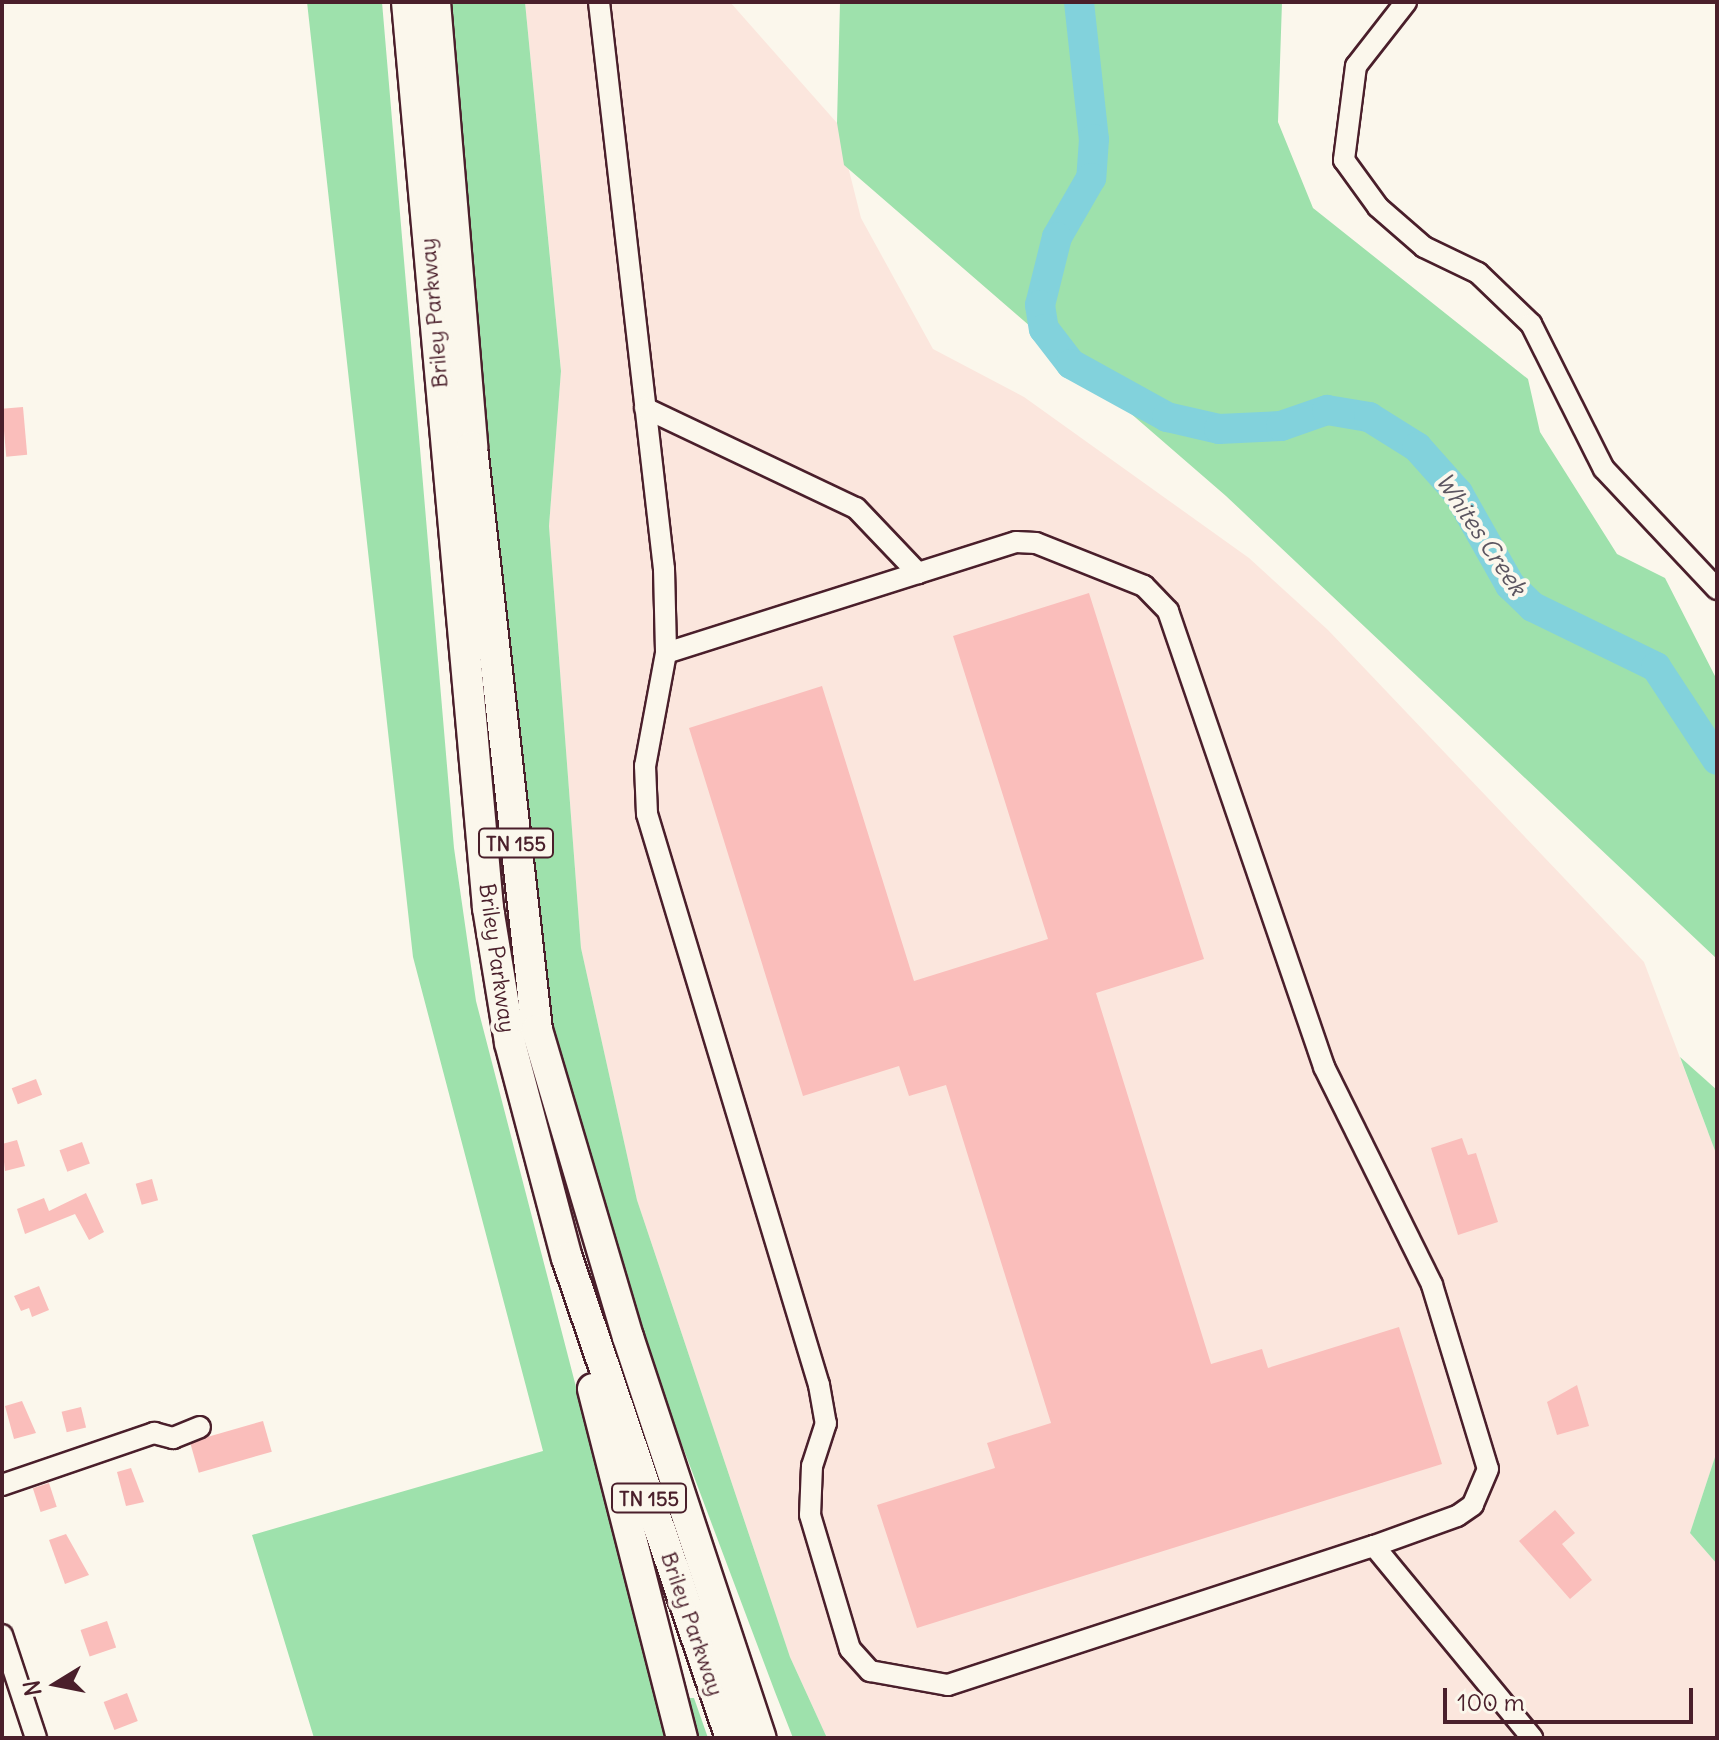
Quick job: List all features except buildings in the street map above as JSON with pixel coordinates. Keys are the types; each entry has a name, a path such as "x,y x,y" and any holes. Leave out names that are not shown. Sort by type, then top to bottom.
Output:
{"highway":[{"name":"Briley Parkway","path":"407,2 488,908 510,1043 567,1258 731,1738"},
{"name":"Briley Parkway","path":"435,2 472,447 537,1030 761,1738"},
{"path":"567,1258 584,1355 682,1738"},
{"path":"734,1657 774,1738"}],"street":[{"path":"599,2 645,408 666,653 645,766 647,814 819,1385 826,1423 812,1466 810,1515 850,1649 870,1671 948,1685 1374,1546 1457,1516 1473,1505 1488,1469 1432,1285 1324,1067 1168,611 1144,586 1036,543 1016,542 666,653"},
{"path":"1406,2 1356,66 1344,160 1378,207 1424,247 1478,273 1531,324 1604,469 1717,589"},
{"path":"645,408 856,508 918,573"},
{"path":"2,1485 154,1433 173,1438 200,1427"},
{"path":"1374,1546 1532,1738"},
{"path":"2,1635 36,1738"}],"shaded area":[{"path":"525,2 730,2 837,123 861,218 933,349 1024,397 1249,558 1328,630 1644,962 1717,1156 1717,1451 1690,1533 1717,1564 1717,1738 827,1738 790,1657 637,1200 581,948 549,526 561,370"}],"green space":[{"path":"307,2 382,2 454,848 476,1001 667,1738 314,1738 252,1535 543,1451 413,957"},
{"path":"452,2 525,2 561,371 549,526 581,948 637,1200 790,1657 827,1738 793,1738 649,1357 549,1029 524,871"},
{"path":"840,2 1282,2 1278,122 1313,208 1528,379 1540,432 1617,554 1665,578 1717,680 1717,959 1226,496 844,165 837,123"},
{"path":"1680,1057 1717,1090 1717,1156"},
{"path":"1717,1451 1717,1564 1690,1533"},
{"path":"683,1698 694,1698 708,1738 691,1738"}],"waterway":[{"name":"Whites Creek","path":"1079,2 1094,139 1091,178 1057,237 1040,305 1044,329 1071,364 1167,417 1219,429 1281,426 1327,410 1369,417 1417,447 1458,493 1510,585 1533,607 1656,667 1717,760"}]}
